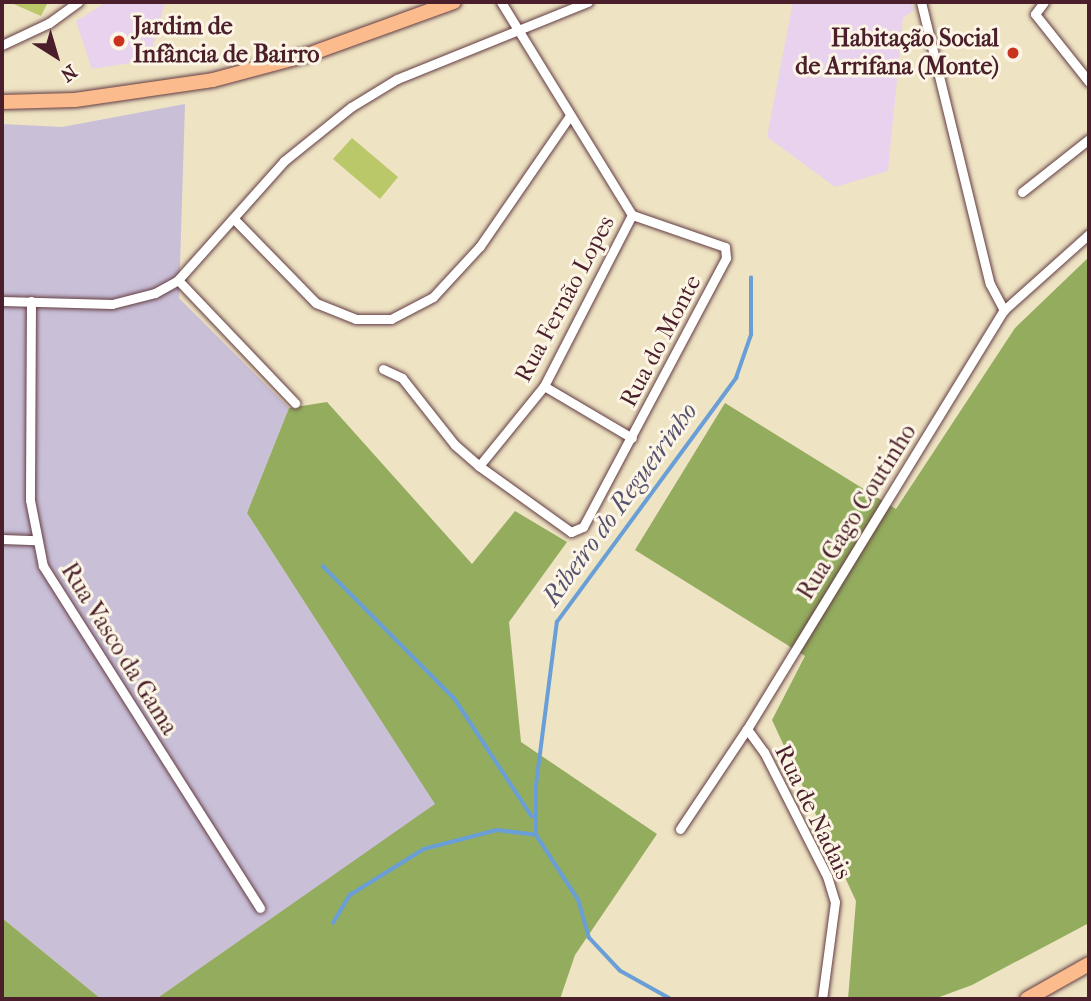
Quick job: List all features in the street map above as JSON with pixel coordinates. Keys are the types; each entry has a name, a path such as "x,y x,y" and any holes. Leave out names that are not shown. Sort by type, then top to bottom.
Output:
{"main road":[{"path":"2,95 73,92 210,73 307,47 434,2"},
{"path":"2,102 75,100 213,80 310,54 454,2"},
{"path":"1027,999 1089,964"}],"street":[{"path":"2,44 48,23 78,2"},
{"path":"500,2 518,27 569,117 632,215"},
{"path":"2,301 112,304 155,293 178,279 284,161 351,107 397,79 518,27 589,2"},
{"path":"921,2 990,284 1004,310"},
{"path":"1044,2 1035,14 1089,82"},
{"path":"234,219 316,303 356,319 391,319 433,297 480,246 569,117"},
{"path":"1021,192 1089,139"},
{"name":"Rua Fernão Lopes","path":"479,466 544,386 632,215"},
{"name":"Rua do Monte","path":"479,466 571,532 583,527 726,258 725,247 632,215"},
{"name":"Rua Gago Coutinho","path":"680,829 747,729 1004,310 1089,234"},
{"path":"178,279 295,403"},
{"name":"Rua Vasco da Gama","path":"31,301 30,500 43,566 260,908"},
{"path":"383,369 402,378 455,444 479,466"},
{"path":"544,386 632,438"},
{"path":"2,539 36,540"},
{"name":"Rua de Nadais","path":"747,729 764,752 808,839 835,902 822,999"}],"shaded area":[{"name":"Jardim de Infância de Bairro","path":"107,2 165,2 149,60 92,69 76,21"},
{"path":"793,2 911,2 914,10 903,18 888,171 835,187 767,137"},
{"path":"185,104 179,298 289,408 247,513 436,804 156,999 101,999 2,918 2,124 62,127"}],"green space":[{"path":"9,2 48,2 41,16"},
{"path":"352,138 398,177 380,199 333,159"},
{"path":"1089,257 1089,923 972,985 934,999 848,999 856,901 772,720 805,656 635,550 725,403 896,509 1015,328"},
{"path":"327,402 472,564 515,511 567,542 509,622 521,742 657,834 575,955 560,999 156,999 435,804 247,513 289,408"},
{"path":"2,918 101,999 2,999"}],"waterway":[{"name":"Ribeiro do Regueirinho","path":"670,999 620,971 589,938 578,900 536,835 536,785 557,622 736,378 751,335 751,278"},
{"path":"323,566 455,699 532,816"},
{"path":"333,923 350,895 424,849 497,830 536,835"}],"place":[{"name":"Jardim de Infância de Bairro","path":"119,41"},
{"name":"Habitação Social de Arrifana (Monte)","path":"1013,53"}]}
